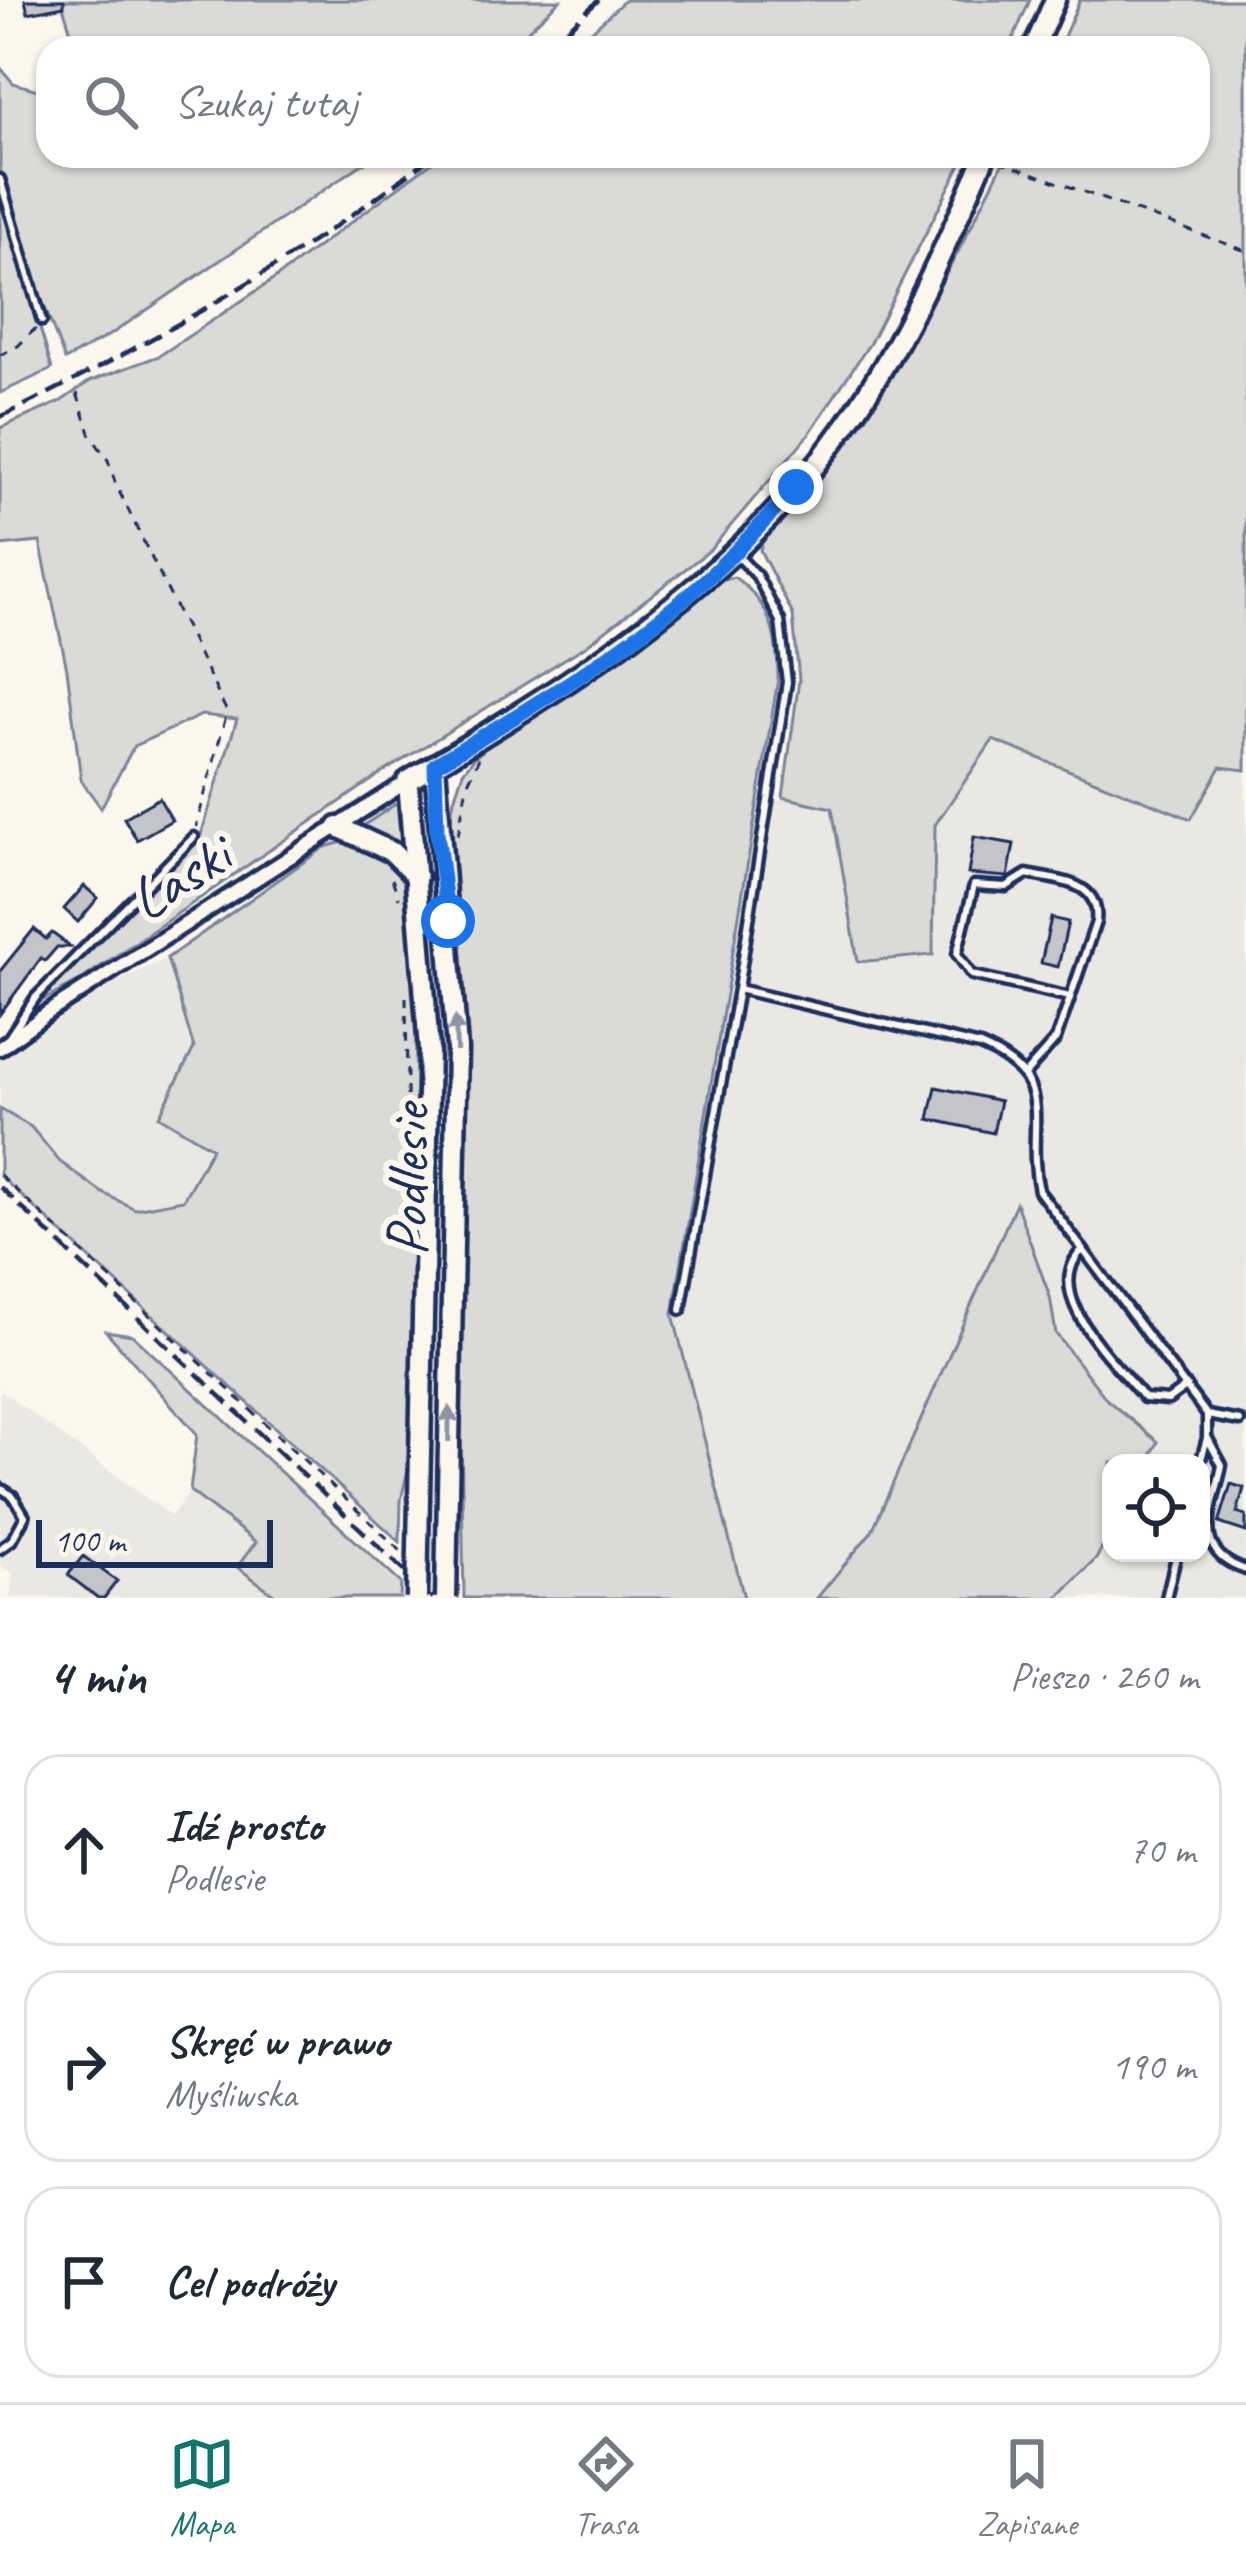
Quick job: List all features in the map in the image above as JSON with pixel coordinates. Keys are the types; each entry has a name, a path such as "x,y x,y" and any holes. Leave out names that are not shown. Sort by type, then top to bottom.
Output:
{"street":[{"path":"1039,36 1054,0"},
{"path":"408,782 619,648 680,602 796,487 863,400 912,319 981,168"},
{"name":"Podlesie","path":"435,765 457,1049 446,1598"},
{"name":"Podlesie","path":"408,782 429,1049 417,1598"},
{"name":"Laski","path":"2,1046 408,782"},
{"path":"338,827 392,852 417,877"},
{"path":"412,836 420,827 437,832"}],"lane":[{"path":"0,179 42,321"},
{"path":"681,1310 788,682 780,621 757,577 734,553"},
{"path":"2,1046 36,997 194,837"},
{"path":"1025,1074 1056,1039 1096,922 1094,896 1081,886 1027,874 1006,887 974,885 957,955 972,975 1070,997"},
{"path":"738,989 980,1046 1003,1056 1025,1074 1036,1102 1032,1162 1039,1191 1207,1415 1202,1454"},
{"path":"1083,1249 1069,1269 1076,1315 1144,1397 1168,1400 1187,1385"},
{"path":"1207,1415 1240,1420"},
{"path":"1207,1437 1222,1465 1208,1518 1210,1543 1227,1564 1246,1570"},
{"path":"0,1488 13,1496 25,1516 12,1540 0,1549"},
{"path":"1166,1598 1175,1562"}],"path":[{"path":"1019,168 1246,251"},
{"path":"0,356 19,346 42,321"},
{"path":"77,393 91,436 109,460 116,485 227,712 194,837"},
{"path":"390,875 400,903"},
{"path":"406,997 408,1184"},
{"path":"0,1175 398,1549"}],"shaded area":[{"path":"61,0 560,0 522,36 72,36"},
{"path":"625,0 1030,0 1014,36 586,36"},
{"path":"1080,0 1246,0 1246,770 1221,767 1191,819 993,740 935,825 933,955 858,962 832,808 783,797 799,680 793,615 760,550 764,537 869,404 955,257 1000,168 1210,168 1210,36 1064,36"},
{"path":"0,67 13,83 36,90 36,168 356,168 113,333 65,360 0,168"},
{"path":"424,168 959,168 870,343 809,434 710,550 587,645 382,773 78,982 36,1004 200,838 237,719 202,715 134,746 101,808 81,780 67,669 40,542 0,546 0,428 60,402 90,381 159,356 273,280"},
{"path":"0,191 52,369 0,393"},
{"path":"734,577 756,598 770,622 778,679 673,1314 744,1598 464,1598 460,1373 464,1033 451,870 454,799 463,772 504,732 622,659 723,579"},
{"path":"993,740 1190,818 1221,766 1246,770 1246,1598 1057,1598 1102,1548 1102,1562 1210,1562 1210,1454 1152,1454 1158,1442 1107,1400 1056,1334 1050,1297 1016,1205 872,1531 817,1598 744,1598 673,1314 756,813 783,797 832,807 858,961 933,955 935,825"},
{"path":"397,803 401,841 395,845 357,830"},
{"path":"343,842 364,845 394,862 406,881 416,956 415,1357 411,1456 401,1500 400,1542 0,1176 0,1109 31,1127 60,1162 101,1192 135,1209 183,1200 212,1148 159,1116 194,1048 167,958 325,847"},
{"path":"167,958 194,1048 159,1115 212,1148 183,1200 135,1209 101,1192 60,1162 31,1127 0,1109 0,1060 108,986"},
{"path":"1016,1203 1050,1297 1056,1334 1107,1400 1158,1442 1152,1454 1102,1454 1102,1548 1057,1598 817,1598 872,1531"},
{"path":"106,1331 132,1335 401,1583 400,1598 279,1598 237,1567 256,1542 190,1491 197,1434"},
{"path":"0,1390 171,1516 190,1491 256,1542 237,1568 279,1598 10,1598 13,1574 0,1565"}],"building":[{"path":"25,0 64,0 64,6 28,13"},
{"path":"159,798 172,820 137,840 124,818"},
{"path":"974,837 1014,844 1008,877 968,874"},
{"path":"84,886 98,898 78,922 64,909"},
{"path":"1051,918 1068,922 1058,967 1041,963"},
{"path":"34,929 46,939 52,933 71,947 57,947 45,961 41,958 0,1014 0,971"},
{"path":"936,1087 1000,1101 993,1133 929,1119"},
{"path":"1231,1484 1244,1488 1237,1513 1246,1516 1246,1532 1219,1523"},
{"path":"83,1556 117,1581 104,1598 68,1575"}],"railway":[{"path":"559,36 599,0"},
{"path":"0,417 223,298 416,168"},
{"path":"0,1187 433,1598"}],"route":[{"path":"448,921 435,765 577,677 680,602 796,487"}]}
